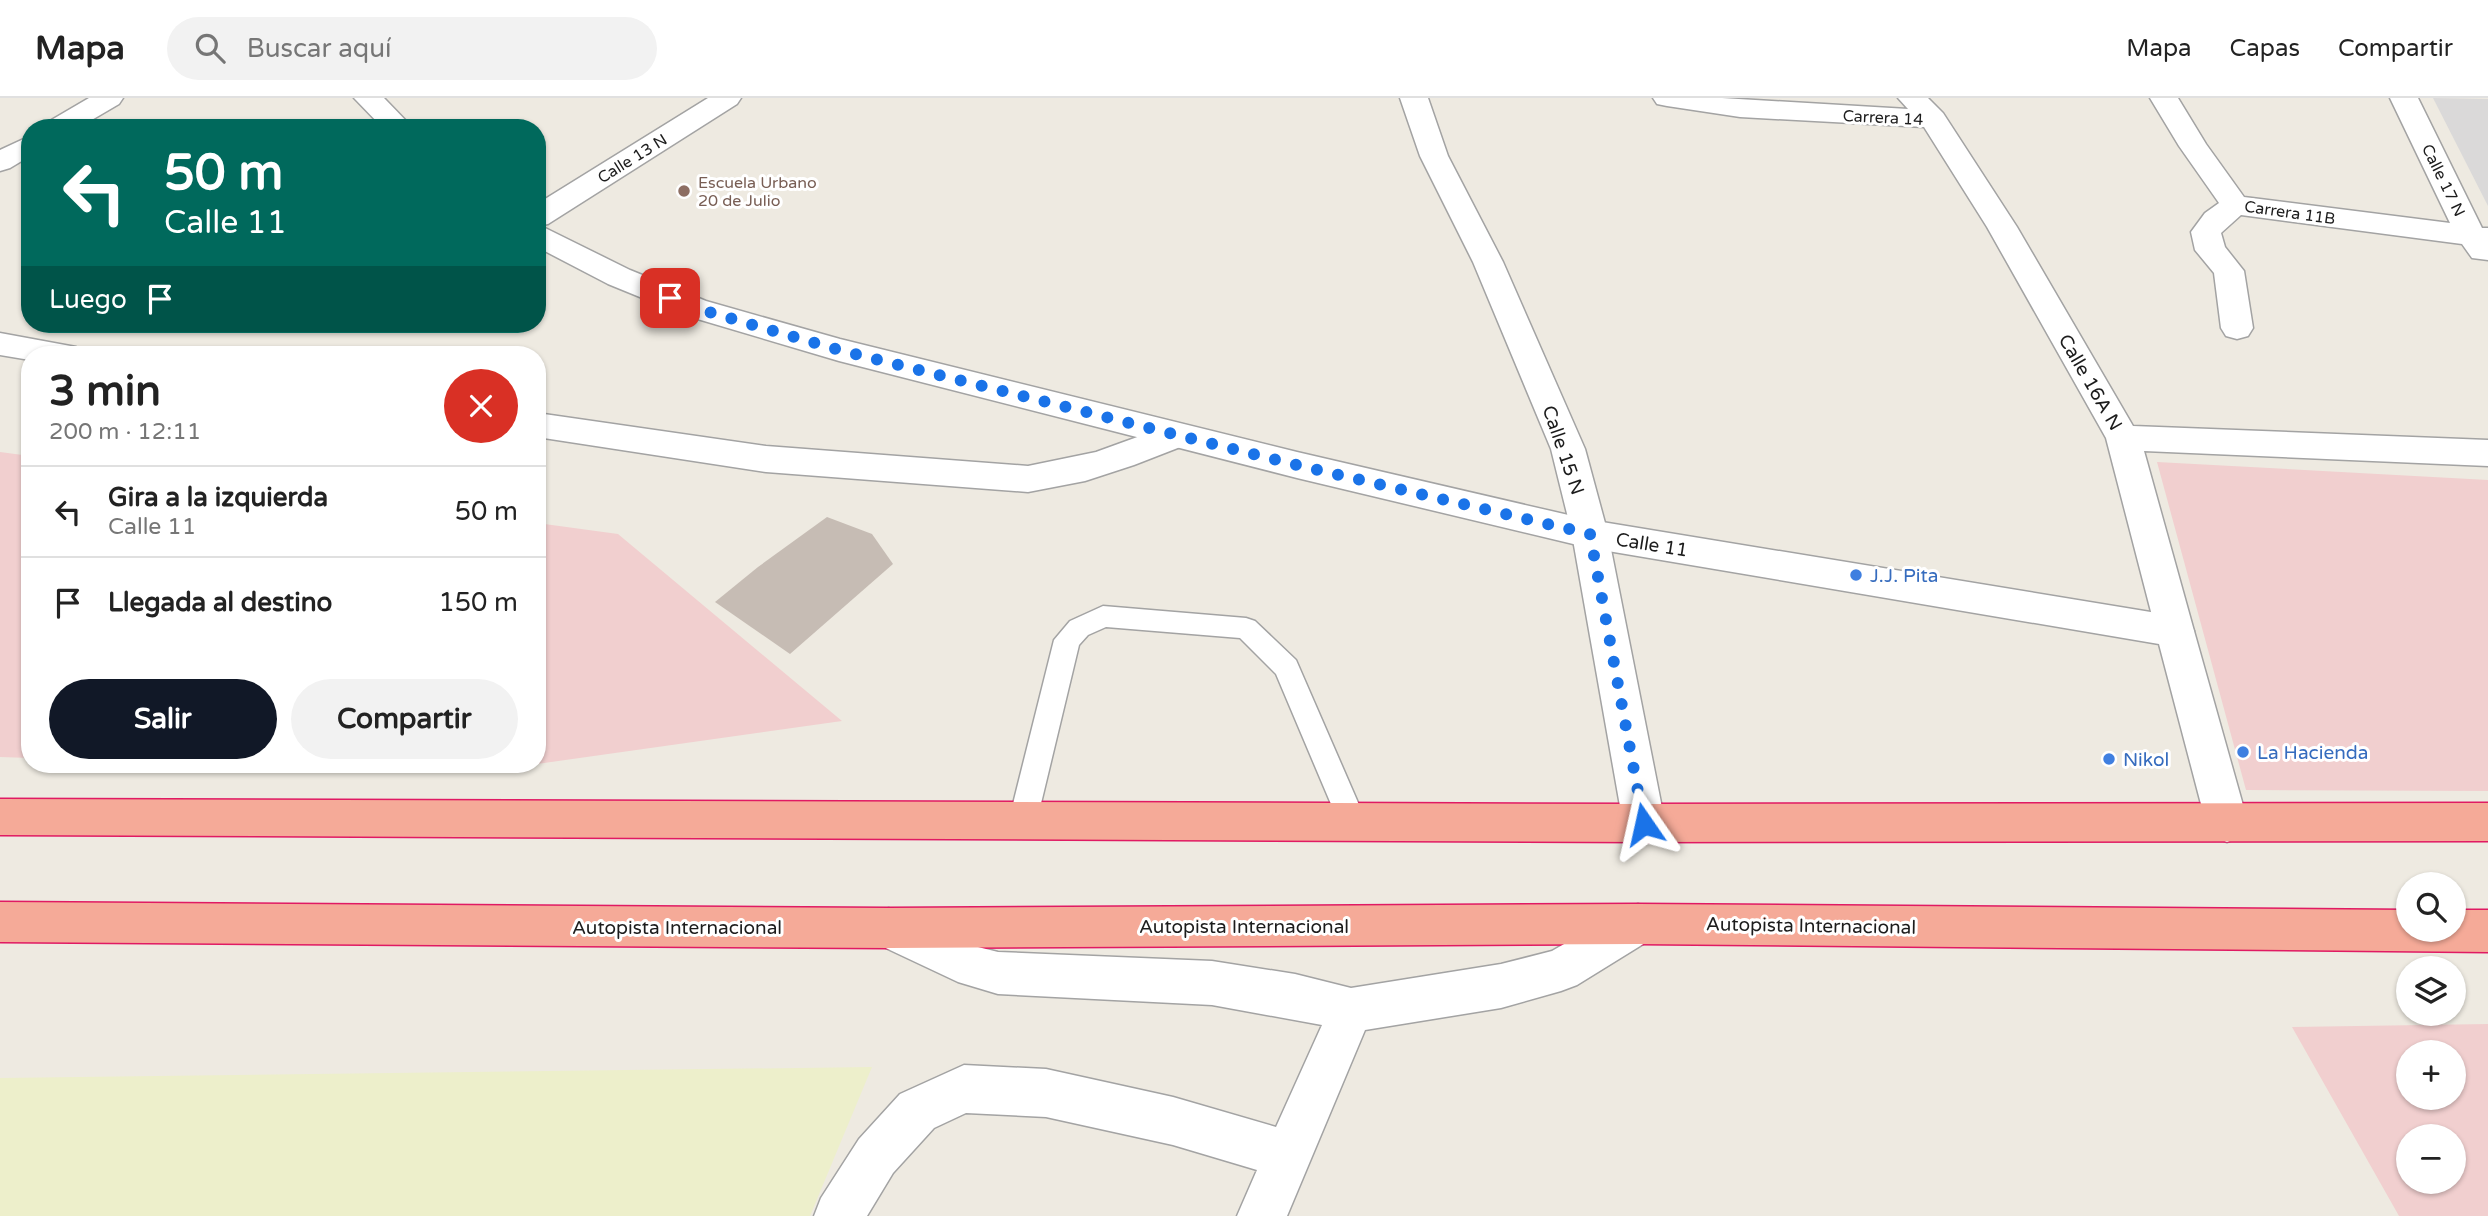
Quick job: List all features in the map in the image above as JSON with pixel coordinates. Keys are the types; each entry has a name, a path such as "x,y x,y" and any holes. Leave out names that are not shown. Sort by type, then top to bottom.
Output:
{"highway":[{"path":"0,817 1644,824 2488,822"},
{"name":"Autopista Internacional","path":"0,922 889,929 1639,924 2488,931"}],"street":[{"path":"73,119 109,98"},
{"path":"368,98 390,119"},
{"name":"Calle 13 N","path":"546,211 727,98"},
{"name":"Calle 15 N","path":"1414,98 1434,156 1488,262 1568,449 1590,534 1644,824"},
{"name":"Carrera 14","path":"1667,98 1740,108 1923,109"},
{"path":"2164,98 2193,146 2235,205"},
{"name":"Calle 17 N","path":"2404,98 2483,244"},
{"name":"Calle 16A N","path":"1923,109 2002,227 2123,438 2227,823"},
{"path":"0,162 21,150"},
{"name":"Carrera 11B","path":"2237,328 2229,271 2210,250 2206,232 2216,219 2235,205 2483,244"},
{"name":"Calle 11","path":"546,238 619,278 695,308 839,350 1176,435 1590,534 2175,631"},
{"path":"0,344 21,348"},
{"path":"546,426 766,459 1028,479 1061,475 1143,449 1176,435"},
{"path":"2123,438 2488,453"},
{"path":"889,929 974,967 998,974 1212,983 1295,996 1351,1010 1501,986 1561,970 1639,924"},
{"path":"1262,1216 1351,1010"},
{"path":"839,1216 876,1156 917,1111 964,1089 1046,1093 1174,1121 1288,1155"}],"lane":[{"path":"1023,820 1067,640 1079,628 1103,616 1246,628 1287,668 1352,821"}],"shaded area":[{"path":"2433,98 2488,99 2488,206"},
{"path":"0,452 21,455 21,758 0,757"},
{"path":"2157,462 2488,480 2488,791 2246,790"},
{"path":"546,524 618,534 842,721 546,763"},
{"path":"2488,1024 2488,1216 2399,1216 2292,1027"}],"green space":[{"path":"872,1067 810,1216 0,1216 0,1078"}],"building":[{"path":"827,517 872,534 893,564 790,654 715,602"}],"place":[{"name":"Escuela Urbano 20 de Julio","path":"684,191"},
{"name":"J.J. Pita","path":"1856,575"},
{"name":"La Hacienda","path":"2243,752"},
{"name":"Nikol","path":"2109,759"}],"route":[{"path":"670,298 695,308 839,350 1153,430 1590,534 1644,824"}]}
